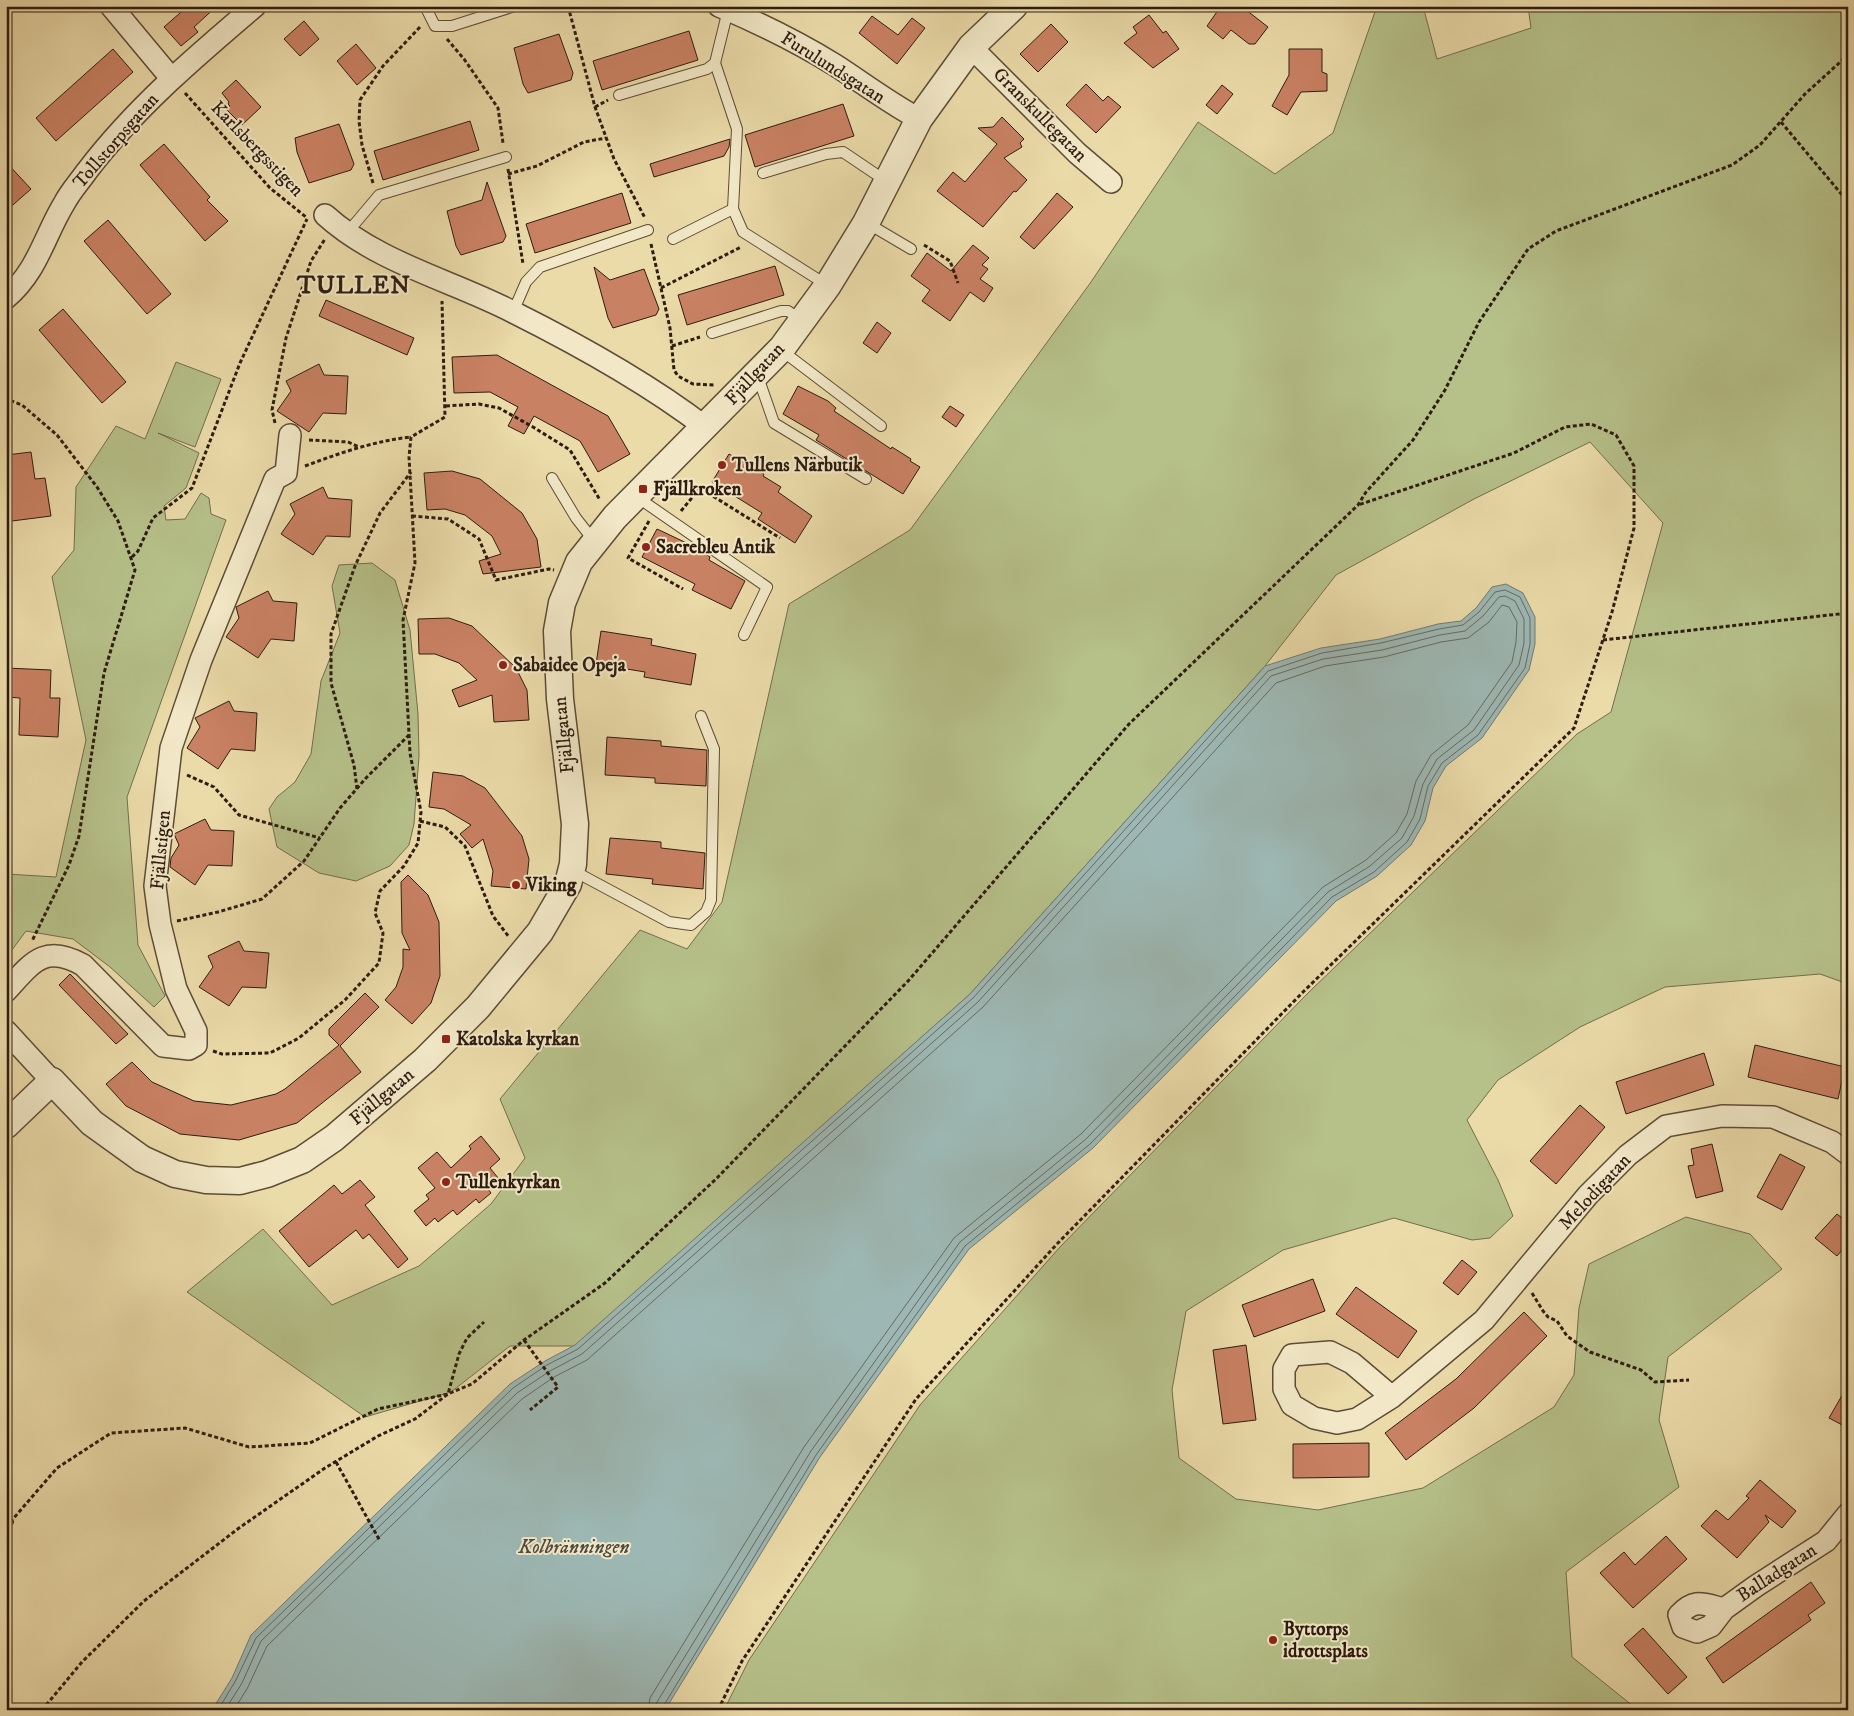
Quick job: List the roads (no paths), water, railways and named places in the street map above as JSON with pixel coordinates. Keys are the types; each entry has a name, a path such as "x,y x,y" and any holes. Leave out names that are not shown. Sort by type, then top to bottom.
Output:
{"street":[{"path":"111,6 171,78"},
{"name":"Tollstorpsgatan","path":"6,298 24,281 65,202 88,170 171,78 255,6"},
{"name":"Fjällgatan","path":"52,1081 92,1123 142,1159 175,1174 206,1180 240,1181 268,1174 302,1160 334,1138 425,1060 478,1008 523,955 568,884 575,847 575,824 557,660 557,631 562,603 572,576 594,541 615,517 646,503 705,427 780,350 828,285 866,222 919,119 971,47 1014,6"},
{"name":"Furulundsgatan","path":"723,8 803,47 835,65 894,106 919,119"},
{"name":"Granskullegatan","path":"971,47 1077,153 1111,182"},
{"path":"329,223 361,243 513,312 676,405 705,427"},
{"name":"Fjällstigen","path":"6,991 32,962 47,955 68,957 83,965 163,1046 189,1048 196,1045 196,1031 176,989 160,924 155,886 168,766 171,748 201,660 275,479 286,473 280,429"},
{"path":"6,1030 52,1081 6,1125"},
{"name":"Melodigatan","path":"1392,1396 1352,1363 1330,1352 1292,1355 1284,1369 1284,1389 1292,1405 1314,1418 1337,1423 1357,1419 1392,1396 1484,1320 1588,1194 1628,1155 1666,1126 1722,1116 1773,1117 1832,1142 1848,1154"},
{"name":"Balladgatan","path":"1724,1608 1826,1541 1848,1514"}],"lane":[{"path":"425,6 436,26 452,26 515,6"},
{"path":"723,8 715,63 737,129 733,209 743,232 828,285"},
{"path":"619,95 707,69 715,63"},
{"path":"763,173 826,154 843,152 886,181"},
{"path":"329,223 379,195 506,156"},
{"path":"673,239 733,209"},
{"path":"866,222 911,249"},
{"path":"513,312 526,282 540,267 648,230"},
{"path":"712,333 781,311 788,311 802,321"},
{"path":"780,350 881,426"},
{"path":"757,373 774,423 866,479"},
{"path":"552,478 576,518 594,541"},
{"path":"646,503 767,587 744,634"},
{"path":"571,870 669,922 692,925 706,912 711,900 714,749 701,716"}],"water":[{"name":"Kolbränningen","path":"1506,584 1523,593 1535,617 1535,644 1529,670 1482,738 1446,766 1433,788 1425,821 1411,845 1377,876 1336,901 1093,1148 969,1249 820,1457 665,1710 212,1710 232,1678 251,1635 510,1384 545,1361 575,1345 970,994 1265,666 1321,648 1380,639 1438,624 1461,621 1476,608 1492,587"}],"place":[{"name":"Tullens Närbutik","path":"722,465"},
{"name":"Fjällkroken","path":"643,489"},
{"name":"Sacrebleu Antik","path":"646,547"},
{"name":"Sabaidee Opeja","path":"503,665"},
{"name":"Viking","path":"516,885"},
{"name":"Katolska kyrkan","path":"446,1039"},
{"name":"Tullenkyrkan","path":"446,1182"},
{"name":"Byttorps idrottsplats","path":"1273,1640"}],"district":[{"name":"TULLEN","path":"354,286"}]}
